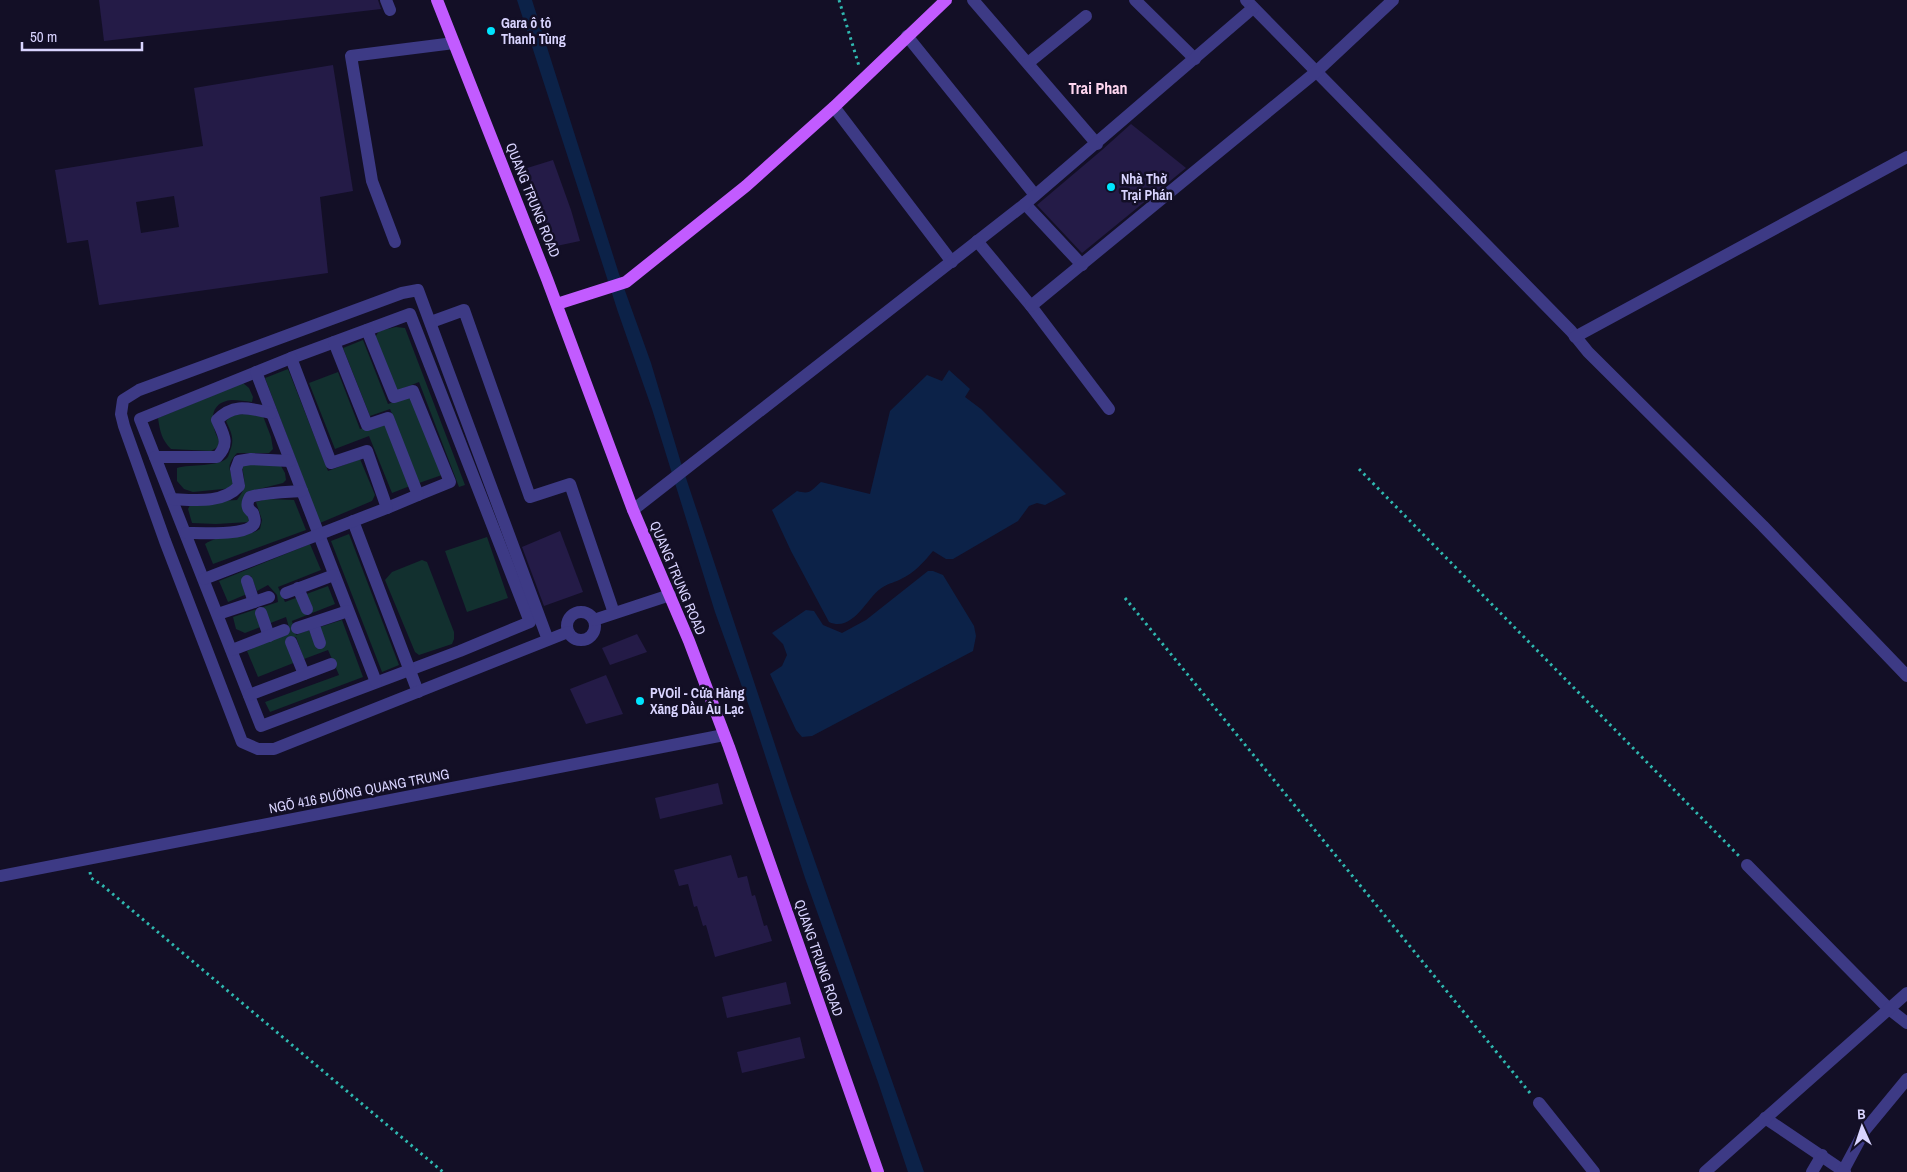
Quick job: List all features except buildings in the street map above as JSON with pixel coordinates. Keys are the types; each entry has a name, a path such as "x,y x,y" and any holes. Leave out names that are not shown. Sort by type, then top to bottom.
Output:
{"main road":[{"name":"QUANG TRUNG ROAD","path":"437,0 557,304 633,510 670,594 724,734 878,1172"},
{"path":"557,304 626,282 746,186 834,107 946,0"}],"street":[{"path":"974,0 1097,144"},
{"path":"1135,0 1195,59"},
{"path":"1031,306 1316,72 1392,0"},
{"path":"633,510 952,262 1035,195 1195,59 1250,4 1573,334 1588,352 1763,526 1907,676"},
{"path":"1028,63 1086,16"},
{"path":"908,36 1035,195"},
{"path":"395,242 372,180 351,56 454,43"},
{"path":"834,107 952,262"},
{"path":"1573,334 1907,157"},
{"path":"1024,204 1082,265"},
{"path":"977,241 1031,306 1110,409"},
{"path":"548,640 418,290 402,293 140,390 123,400 121,414 124,426 161,532 242,742 258,749 274,749 418,692 468,672 548,640 568,632"},
{"path":"431,322 464,310 530,497 570,484 614,614"},
{"path":"410,314 530,622 460,651 261,726 140,419 291,358 367,330 410,314"},
{"path":"204,580 450,482 413,391 394,397 367,330"},
{"path":"334,342 368,425 388,418 418,495"},
{"path":"291,358 331,463 366,450 387,508"},
{"path":"256,372 376,682"},
{"path":"155,457 217,457 223,451 226,441 218,420 224,413 233,409 245,408 271,413"},
{"path":"172,499 204,500 222,498 233,493 239,486 236,469 239,462 250,459 290,461"},
{"path":"186,533 222,533 249,529 255,520 253,513 247,506 250,497 277,492 302,492"},
{"path":"353,521 418,692"},
{"path":"286,593 334,574"},
{"path":"248,582 254,602"},
{"path":"298,588 307,609"},
{"path":"594,620 670,594"},
{"path":"218,614 270,597"},
{"path":"232,650 348,611"},
{"path":"261,613 269,636"},
{"path":"574,613 586,613 594,620 594,631 587,639 576,640 568,632 567,622 574,613"},
{"path":"313,623 320,643"},
{"path":"291,642 304,674"},
{"path":"460,651 468,672"},
{"path":"249,695 332,664"},
{"name":"NGÕ 416 ĐƯỜNG QUANG TRUNG","path":"0,876 724,734"},
{"path":"1748,865 1889,1009 1907,1023"},
{"path":"1705,1172 1907,993"},
{"path":"1765,1118 1844,1171 1865,1130 1907,1079"},
{"path":"1539,1104 1594,1172"},
{"path":"1812,1172 1822,1155"}],"path":[{"path":"839,0 863,78"},
{"path":"1359,469 1748,865"},
{"path":"1125,598 1539,1104"},
{"path":"88,859 90,878 102,885 443,1172"}],"green space":[{"path":"396,327 405,328 465,485 459,487 419,382 394,392 374,339 379,331"},
{"path":"363,340 388,404 411,396 442,475 419,483 390,409 370,416 343,348"},
{"path":"288,369 328,471 360,459 375,495 372,501 320,523 265,378"},
{"path":"338,372 360,429 385,420 410,486 392,493 369,436 335,449 309,383"},
{"path":"243,383 249,388 253,397 252,402 232,400 224,402 215,409 213,421 219,440 218,447 211,451 171,449 168,446 162,435 158,418"},
{"path":"232,415 263,416 271,437 273,449 269,453 237,453 232,459 229,468 233,478 233,488 193,492 184,489 177,481 177,468 218,463 227,458 232,439 226,421"},
{"path":"246,462 281,466 286,480 283,483 255,490 248,516 249,522 192,523 188,509 191,503 237,500 244,487 242,466"},
{"path":"267,499 294,500 306,530 213,564 205,544 260,529 262,520 256,502"},
{"path":"349,534 399,665 382,672 331,541"},
{"path":"487,537 508,598 467,612 445,551"},
{"path":"310,544 321,570 278,587 285,602 328,586 335,604 292,621 296,635 309,630 316,647 320,627 342,620 363,677 270,712 265,702 339,675 328,650 304,659 296,637 287,641 296,662 258,677 247,651 290,631 286,617 245,633 236,629 233,617 278,602 277,595 268,585 257,591 251,576 242,580 247,594 228,602 219,581"},
{"path":"422,560 427,562 454,632 454,639 452,644 419,655 415,652 385,580 392,572"}],"water":[{"path":"517,0 532,0 619,274 651,363 681,463 792,796 924,1172 908,1172 805,878 750,709 715,612 652,409 618,312"},
{"path":"949,370 970,389 965,397 981,409 1066,494 1045,505 1037,503 1029,506 1018,521 953,559 946,559 933,551 910,574 877,592 853,618 838,624 829,622 791,551 772,510 797,491 808,492 821,482 870,494 890,411 927,375 942,381"},
{"path":"928,571 943,575 974,626 976,636 973,651 812,736 802,737 796,730 770,674 782,666 787,655 783,644 772,633 806,610 814,611 823,625 842,633 866,620"}],"place":[{"name":"Gara ô tô Thanh Tùng","path":"491,31"},
{"name":"Nhà Thờ Trại Phán","path":"1111,187"},
{"name":"PVOil - Cửa Hàng Xăng Dầu Âu Lạc","path":"640,701"}],"district":[{"name":"Trai Phan","path":"1098,88"}]}
